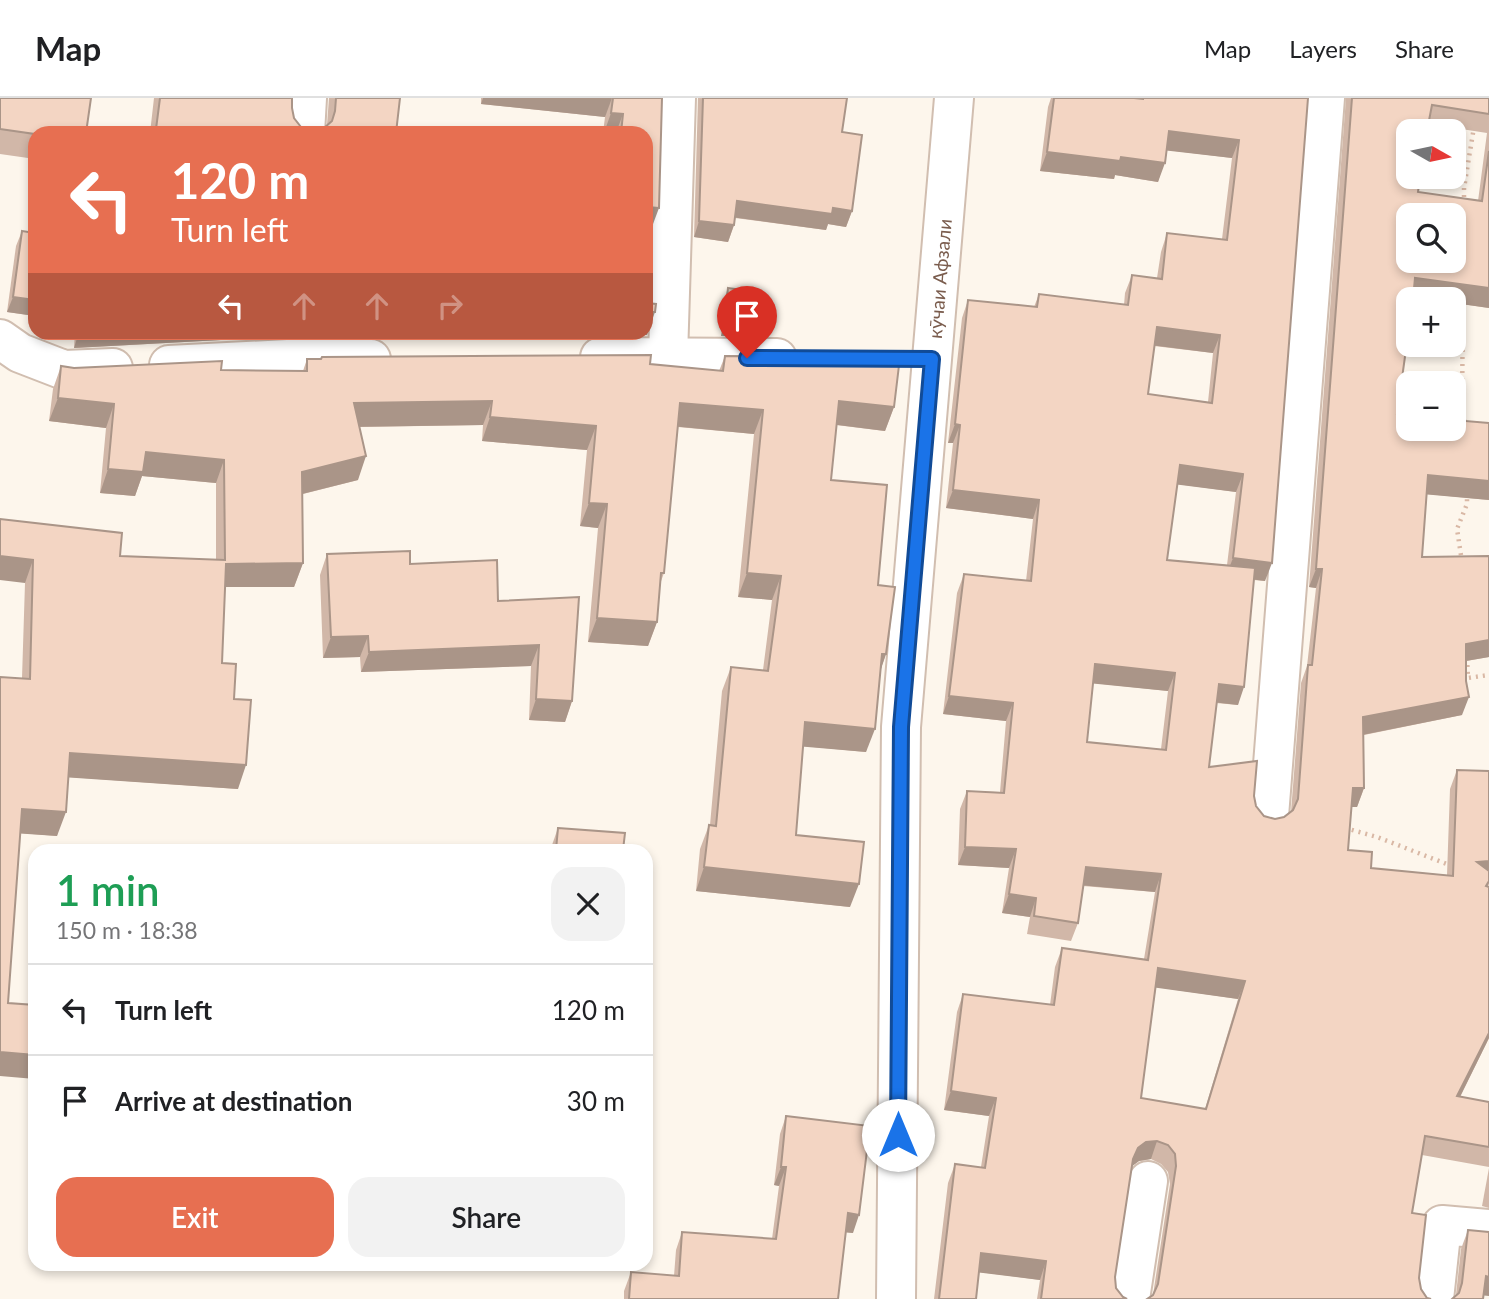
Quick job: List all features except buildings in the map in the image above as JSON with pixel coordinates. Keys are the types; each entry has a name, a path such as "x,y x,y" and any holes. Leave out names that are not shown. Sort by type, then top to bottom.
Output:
{"street":[{"path":"305,126 307,98"},
{"path":"667,357 676,98"},
{"name":"кӯчаи Афзали","path":"897,1299 901,727 918,359 954,98"},
{"path":"1269,816 1325,98"},
{"path":"0,339 20,353 64,370 289,346 410,358"},
{"path":"559,358 807,358"},
{"path":"1130,1299 1147,1181"},
{"path":"1434,1299 1442,1225 1489,1229"}],"path":[{"path":"1464,203 1475,124"},
{"path":"1463,575 1457,529 1467,504 1467,491"},
{"path":"1467,652 1468,678 1489,675"},
{"path":"1339,826 1377,837 1459,869"}],"route":[{"path":"747,358 932,359 901,727 898,1135"}]}
